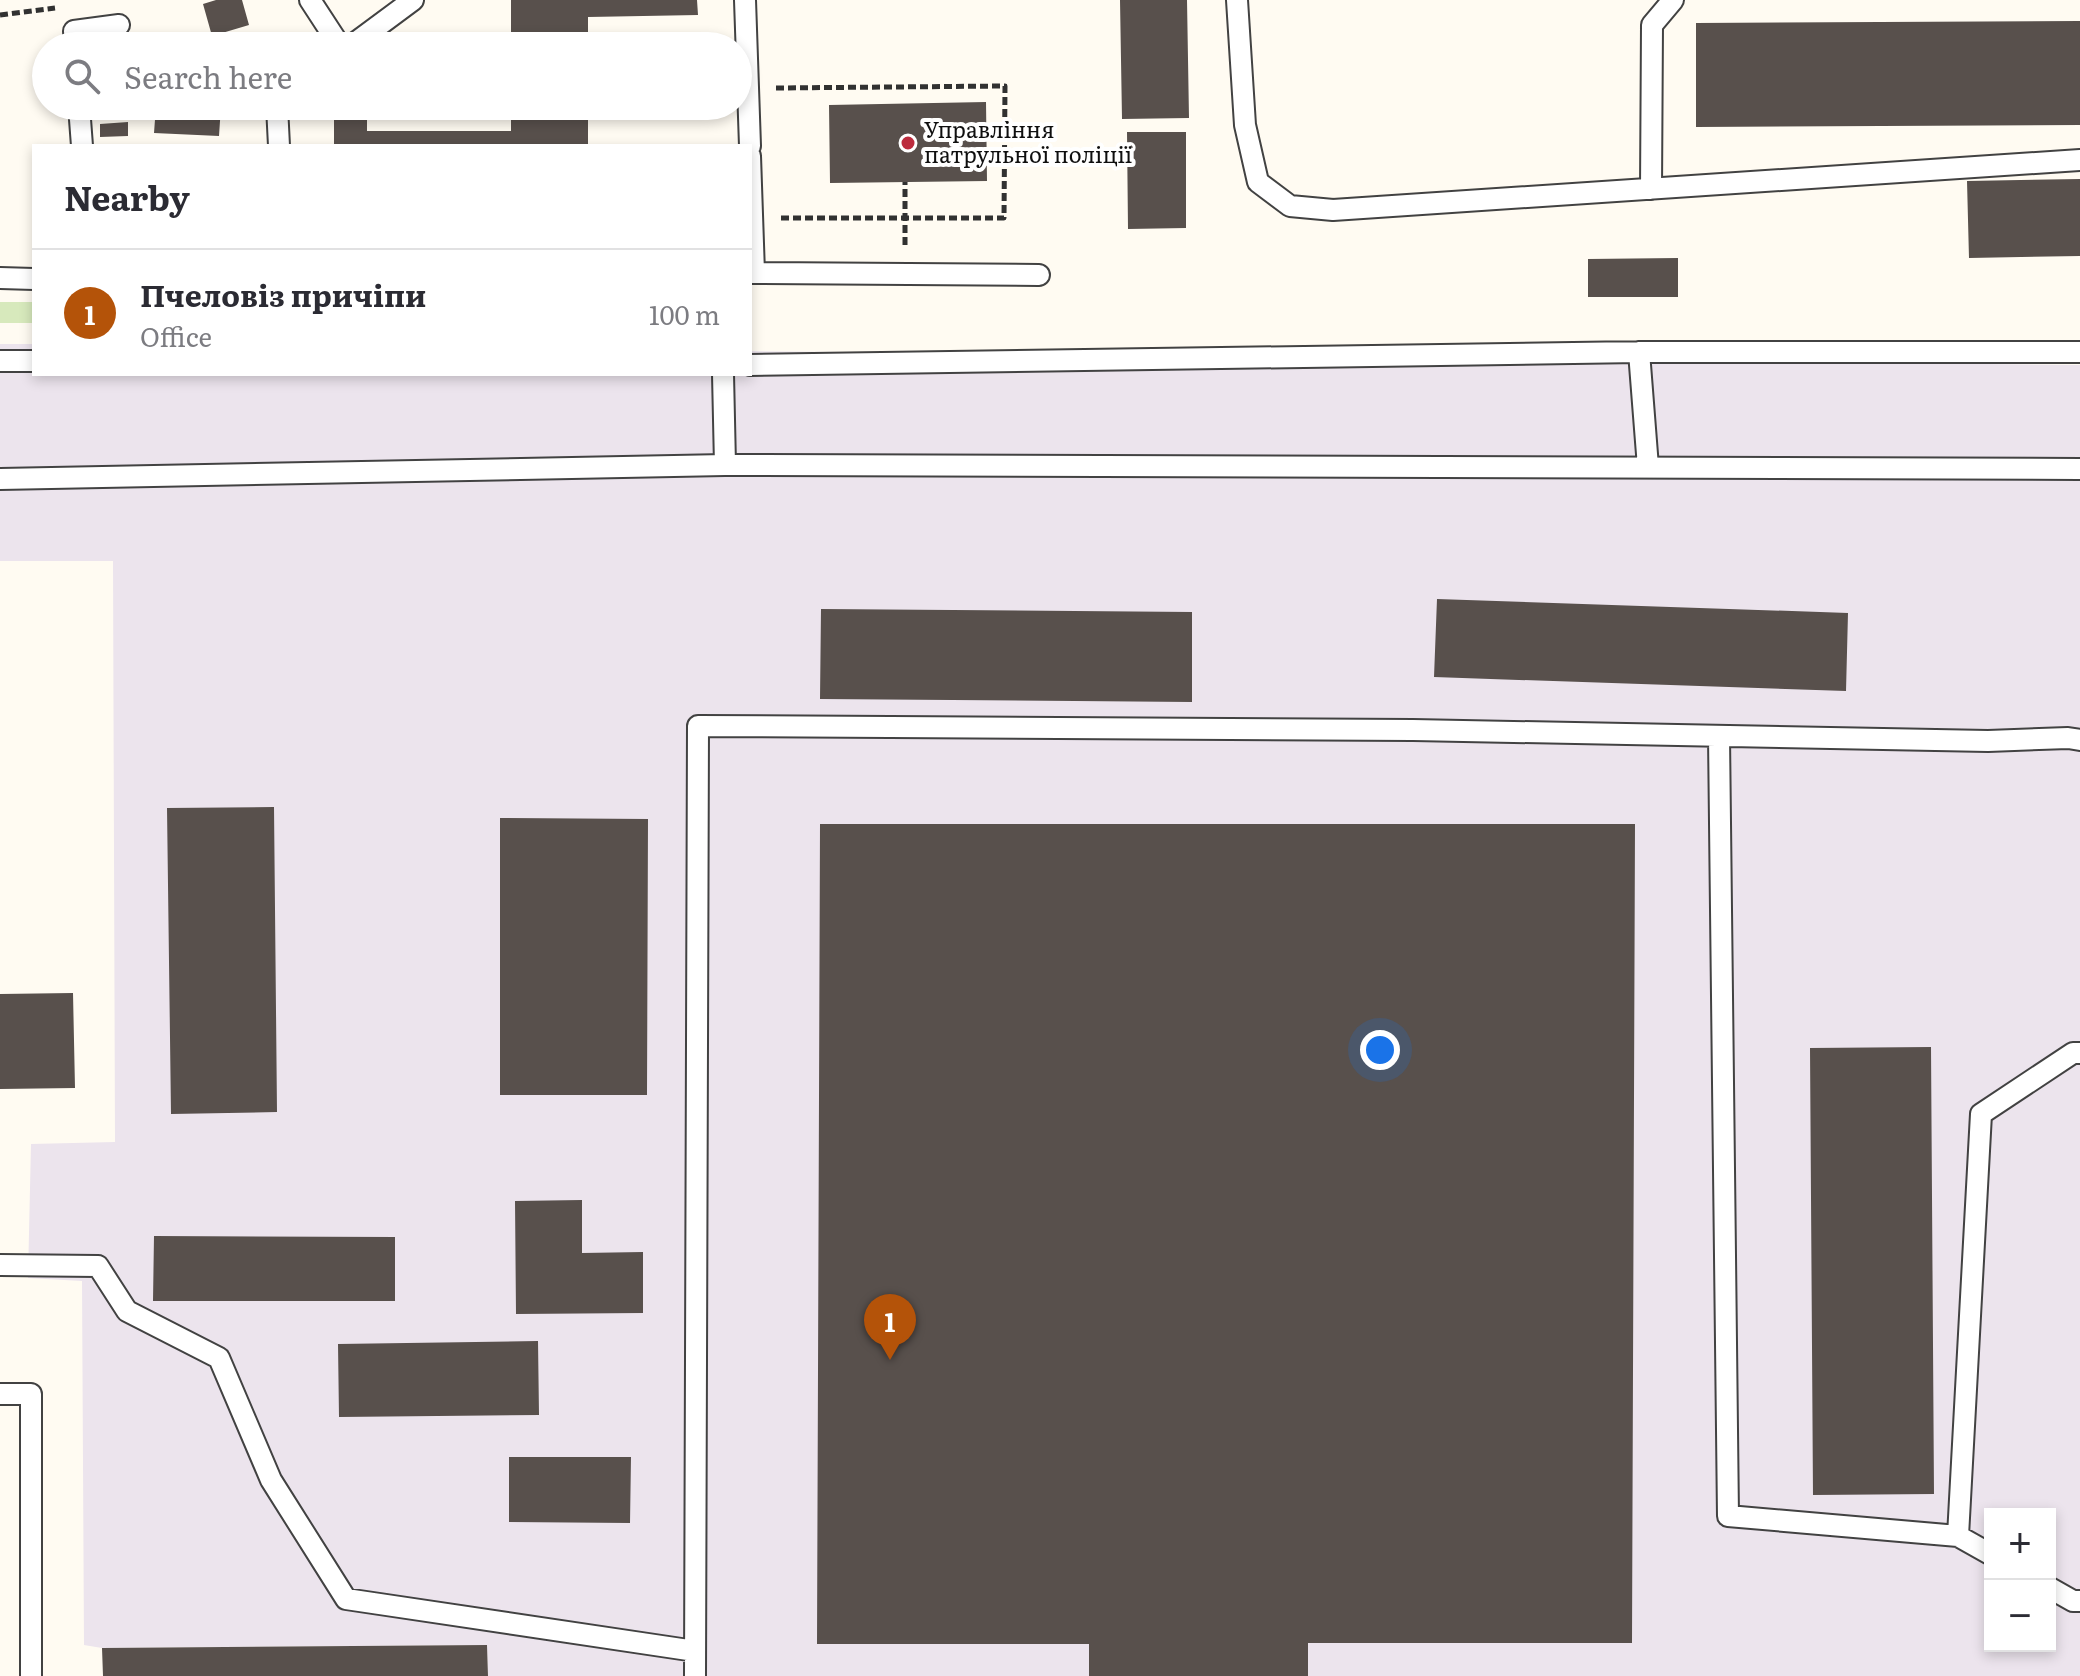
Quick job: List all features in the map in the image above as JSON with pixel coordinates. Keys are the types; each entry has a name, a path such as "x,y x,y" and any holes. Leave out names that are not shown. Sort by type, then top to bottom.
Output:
{"lane":[{"path":"310,0 331,32"},
{"path":"370,32 413,0"},
{"path":"745,0 746,32"},
{"path":"1237,0 1245,125 1258,182 1290,206 1333,210 2080,160"},
{"path":"1651,189 1652,25 1673,0"},
{"path":"74,32 119,25"},
{"path":"80,120 82,144"},
{"path":"278,120 279,144"},
{"path":"749,120 750,144"},
{"path":"752,223 752,273 1039,275"},
{"path":"0,278 32,279"},
{"path":"1639,352 1648,467"},
{"path":"752,365 1639,352 2080,352"},
{"path":"0,361 32,361"},
{"path":"723,376 725,465"},
{"path":"0,479 725,465 2080,469"},
{"path":"695,1676 698,726 1397,730 2080,740"},
{"path":"1719,736 1728,1516 1958,1536 1984,1551"},
{"path":"1958,1536 1981,1114 2073,1053 2080,1053"},
{"path":"0,1265 98,1266 127,1311 219,1358 271,1480 346,1599 695,1651"},
{"path":"0,1394 31,1394 31,1676"},
{"path":"2056,1591 2073,1601 2080,1601"}],"path":[{"path":"752,88 1005,86 1004,218 775,218 752,223"},
{"path":"905,182 905,274"}],"shaded area":[{"path":"0,344 32,344 32,376 752,376 752,351 2080,365 2080,1676 488,1676 487,1645 102,1648 84,1645 82,1281 28,1278 31,1144 115,1142 113,561 0,561"}],"green space":[{"path":"0,302 32,302 32,323 0,323"}],"building":[{"path":"216,0 242,0 249,25 225,32 211,32 203,4"},
{"path":"511,0 697,0 698,15 588,17 588,32 511,32"},
{"path":"1120,0 1187,0 1189,118 1122,119"},
{"path":"2080,21 2080,125 1696,127 1696,23"},
{"name":"Управління патрульної поліції","path":"986,102 987,181 830,183 829,105"},
{"path":"155,120 220,120 219,136 154,133"},
{"path":"334,120 367,120 367,131 511,131 511,120 588,120 588,144 334,144"},
{"path":"128,122 128,136 100,137 100,124"},
{"path":"1127,132 1186,132 1186,228 1128,229"},
{"path":"2080,179 2080,256 1969,258 1967,181"},
{"path":"1678,258 1678,297 1588,297 1588,259"},
{"path":"1437,599 1848,613 1846,691 1434,677"},
{"path":"821,609 1192,612 1192,702 820,699"},
{"path":"274,807 277,1112 171,1114 167,808"},
{"path":"500,818 648,819 647,1095 500,1095"},
{"path":"820,824 1635,824 1632,1643 1308,1643 1308,1676 1089,1676 1089,1644 817,1644"},
{"path":"73,993 75,1088 0,1089 0,994"},
{"path":"1931,1047 1934,1494 1813,1495 1810,1048"},
{"path":"582,1200 582,1253 643,1252 643,1313 516,1314 515,1201"},
{"path":"154,1236 395,1237 395,1301 153,1301"},
{"path":"538,1341 539,1415 339,1417 338,1344"},
{"path":"509,1457 631,1457 630,1523 509,1522"},
{"path":"487,1645 488,1676 103,1676 102,1648"}],"place":[{"name":"Управління патрульної поліції","path":"908,143"},
{"name":"Пчеловіз причіпи","path":"890,1360"}]}
